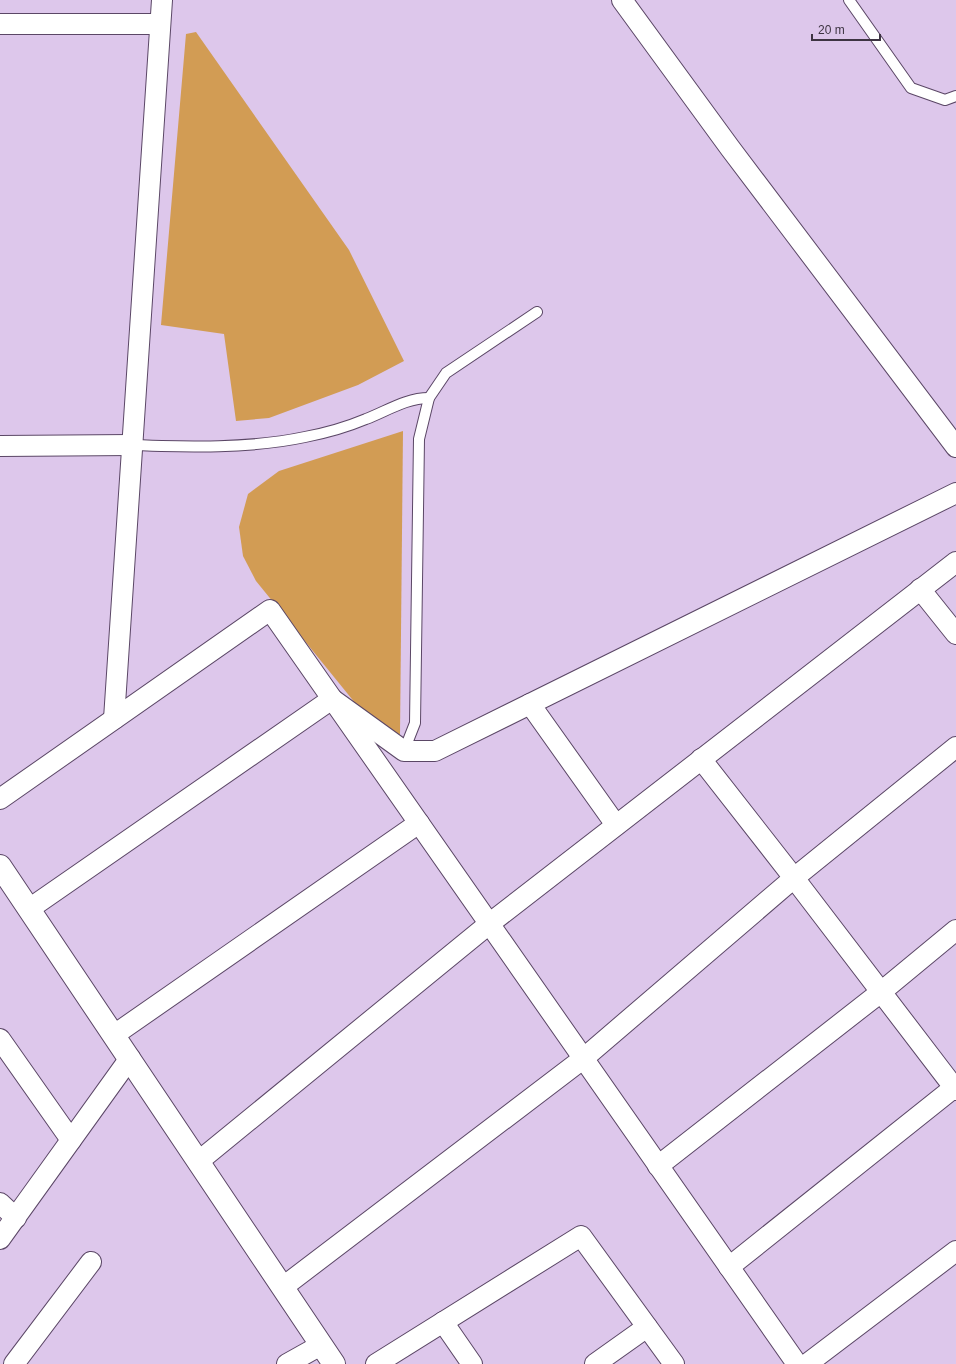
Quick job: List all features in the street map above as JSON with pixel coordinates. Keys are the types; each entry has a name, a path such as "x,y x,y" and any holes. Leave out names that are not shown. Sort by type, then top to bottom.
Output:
{"main road":[{"path":"0,866 334,1364"}],"street":[{"path":"114,719 162,0"},
{"path":"622,0 730,148 956,447"},
{"path":"0,24 160,24"},
{"path":"0,446 132,445"},
{"path":"332,699 404,751 435,751 956,493"},
{"path":"199,1161 489,924 956,562"},
{"path":"920,589 956,634"},
{"path":"0,799 270,610 797,1364"},
{"path":"29,909 332,699"},
{"path":"530,704 616,825"},
{"path":"283,1287 584,1058 794,878 956,747"},
{"path":"701,759 955,1088 729,1267"},
{"path":"114,1035 419,823"},
{"path":"658,1166 881,992 956,930"},
{"path":"0,1039 71,1140"},
{"path":"0,1240 130,1058"},
{"path":"0,1203 16,1218"},
{"path":"376,1364 581,1236 674,1364"},
{"path":"807,1364 956,1251"},
{"path":"14,1364 91,1262"},
{"path":"443,1322 472,1364"},
{"path":"595,1364 647,1327"},
{"path":"287,1364 322,1345"}],"lane":[{"path":"849,0 911,88 945,100 956,96"},
{"path":"404,751 415,723 419,439 429,398 446,373 537,312"},
{"path":"132,445 208,447 273,443 336,429 366,419 403,403 418,398 429,398"}],"shaded area":[{"path":"196,32 349,250 404,361 358,385 269,418 236,421 224,334 161,325 186,34"},
{"path":"403,431 400,734 386,741 256,581 243,556 239,527 248,494 279,471"}]}
